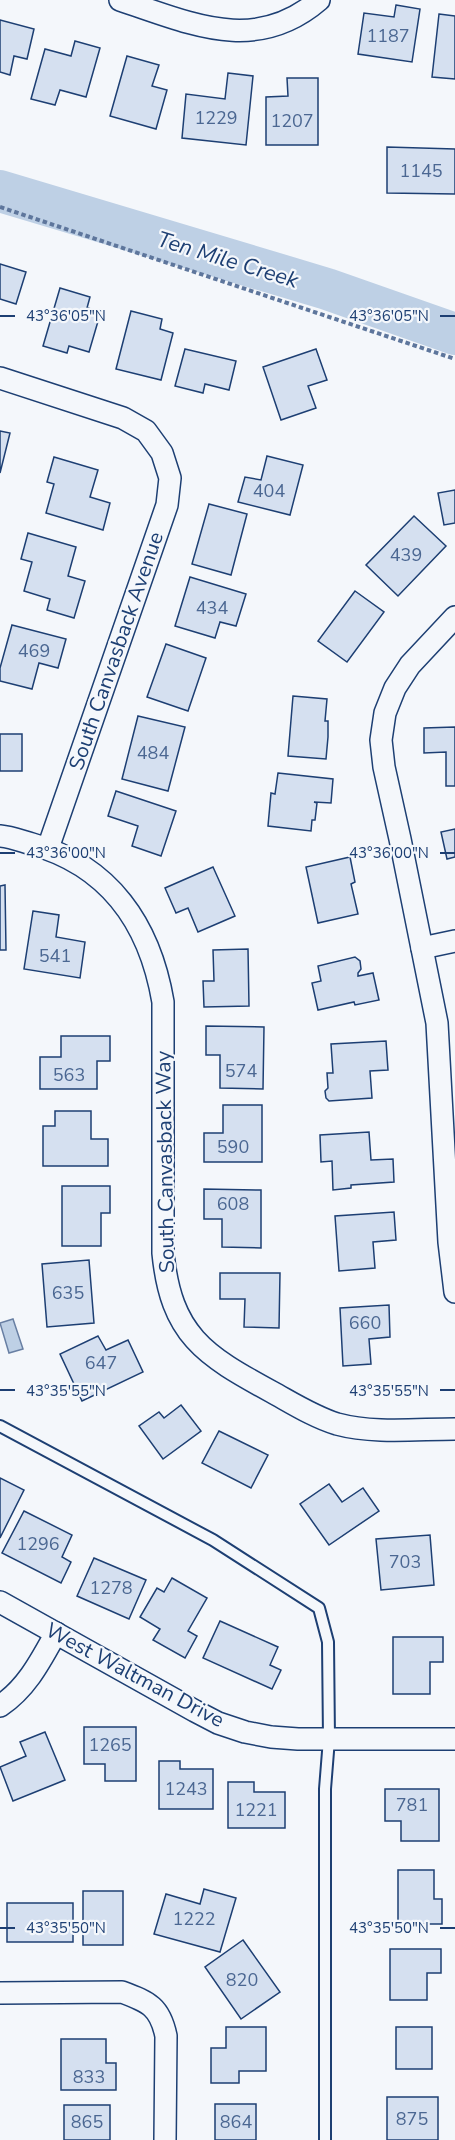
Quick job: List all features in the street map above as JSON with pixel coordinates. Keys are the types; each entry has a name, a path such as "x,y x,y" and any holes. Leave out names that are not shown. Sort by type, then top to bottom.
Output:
{"street":[{"path":"120,0 200,26 252,31 280,25 306,11 319,0"},
{"name":"South Canvasback Avenue","path":"0,378 123,418 146,431 162,453 170,478 167,505 48,848"},
{"path":"455,617 410,665 395,688 385,713 381,740 384,768 437,1023 455,1292"},
{"name":"South Canvasback Way","path":"0,836 48,848 83,867 105,884 123,903 150,950 163,1002 163,1253 166,1281 174,1306 187,1330 205,1350 226,1367 336,1424 363,1429 455,1429"},
{"path":"422,948 455,941"},
{"name":"West Waltman Drive","path":"0,1602 218,1723 244,1732 271,1737 455,1739"},
{"path":"0,1706 22,1688 56,1633"},
{"path":"0,1993 122,1992 154,2007 163,2021 166,2036 165,2140"}],"lane":[{"path":"0,1426 213,1540 319,1608 327,1642 329,1738 325,1789 325,2140"}],"path":[{"path":"0,207 455,359"}],"water":[{"path":"13,1319 23,1349 9,1353 0,1323"}],"building":[{"path":"396,5 420,9 412,62 358,54 364,13 394,17"},
{"path":"439,14 455,16 455,79 432,77"},
{"path":"0,20 34,29 27,59 14,56 10,75 0,72"},
{"path":"75,41 100,48 86,97 60,90 55,105 31,99 45,49 71,56"},
{"path":"127,56 159,65 152,86 167,90 156,129 110,116"},
{"path":"228,73 253,76 246,145 182,138 186,94 225,99"},
{"path":"287,78 318,78 318,145 266,145 266,97 288,96"},
{"path":"387,147 455,149 455,194 387,193"},
{"path":"0,264 26,272 16,304 0,299"},
{"path":"60,288 90,297 87,308 101,311 89,352 69,346 67,353 43,346"},
{"path":"131,311 162,319 160,329 173,333 161,380 116,369"},
{"path":"185,349 236,361 229,390 205,384 203,393 175,386"},
{"path":"316,349 327,380 308,386 316,408 281,420 263,367"},
{"path":"0,431 10,433 0,473"},
{"path":"267,456 303,465 290,515 238,502 245,477 261,480"},
{"path":"54,457 98,470 90,497 110,503 103,530 46,513 54,484 47,482"},
{"path":"455,490 455,523 444,525 438,493"},
{"path":"209,504 247,514 231,575 192,564"},
{"path":"414,516 446,546 398,596 366,565"},
{"path":"28,533 76,547 68,576 85,581 74,618 47,610 50,599 24,591 32,562 21,559"},
{"path":"190,577 246,594 236,626 220,622 215,638 175,626"},
{"path":"355,591 384,612 347,662 318,641"},
{"path":"12,625 66,639 58,668 39,663 32,689 0,681 0,668"},
{"path":"166,644 206,658 188,711 147,697"},
{"path":"293,696 327,699 326,759 288,756"},
{"path":"138,716 185,727 168,791 122,779"},
{"path":"455,727 455,786 446,786 446,752 424,753 424,728"},
{"path":"0,734 22,734 22,771 0,771"},
{"path":"278,773 333,779 331,803 314,802 317,803 311,831 268,826 271,793 275,794"},
{"path":"116,791 176,811 161,856 132,846 138,826 108,816"},
{"path":"455,829 455,857 447,859 441,832"},
{"path":"350,857 355,882 351,884 358,914 318,923 306,867"},
{"path":"213,867 235,916 198,932 188,908 176,913 165,888"},
{"path":"5,885 6,950 0,950 0,886"},
{"path":"33,911 59,915 56,937 85,942 80,978 24,969"},
{"path":"248,949 249,1006 204,1007 203,981 214,981 213,950"},
{"path":"355,957 360,961 361,969 358,976 373,973 379,1000 355,1005 354,1002 318,1010 312,983 321,981 318,966"},
{"path":"206,1026 264,1027 263,1089 220,1088 220,1055 206,1055"},
{"path":"61,1036 110,1036 110,1061 97,1061 97,1089 40,1089 40,1057 61,1057"},
{"path":"386,1041 388,1070 370,1071 372,1098 329,1101 326,1098 327,1073 333,1073 331,1044"},
{"path":"223,1105 262,1105 262,1162 204,1162 204,1133 223,1133"},
{"path":"55,1111 91,1111 91,1139 108,1139 108,1166 43,1166 43,1126 55,1126"},
{"path":"369,1132 371,1160 393,1159 394,1182 351,1185 351,1188 333,1190 332,1161 321,1162 320,1135"},
{"path":"62,1186 110,1186 110,1213 101,1213 101,1246 62,1246"},
{"path":"204,1189 261,1190 261,1248 222,1247 222,1219 204,1219"},
{"path":"394,1212 396,1240 373,1242 375,1268 339,1271 335,1216"},
{"path":"89,1260 94,1323 47,1327 42,1264"},
{"path":"220,1273 280,1273 279,1328 244,1327 245,1299 220,1299"},
{"path":"389,1305 390,1337 369,1339 371,1364 343,1366 340,1308"},
{"path":"98,1336 106,1350 128,1340 143,1372 82,1401 60,1354"},
{"path":"181,1405 201,1431 163,1459 139,1426 159,1412 164,1418"},
{"path":"219,1431 268,1455 251,1488 202,1463"},
{"path":"0,1478 24,1490 0,1538"},
{"path":"329,1484 342,1502 363,1488 379,1511 329,1545 300,1504"},
{"path":"24,1511 72,1535 62,1557 71,1562 61,1583 2,1553"},
{"path":"430,1535 434,1585 381,1590 376,1539"},
{"path":"94,1558 146,1580 129,1619 77,1596"},
{"path":"172,1578 207,1598 188,1631 197,1636 185,1658 153,1640 160,1629 140,1617 157,1588 164,1592"},
{"path":"220,1621 278,1647 270,1665 281,1670 272,1689 203,1658"},
{"path":"393,1637 443,1637 443,1662 430,1662 430,1694 393,1694"},
{"path":"84,1727 136,1727 136,1781 105,1781 105,1764 84,1764"},
{"path":"45,1732 65,1780 13,1801 0,1767 26,1756 20,1742"},
{"path":"159,1761 180,1761 180,1769 213,1769 213,1809 159,1809"},
{"path":"228,1782 254,1782 254,1792 285,1792 285,1828 228,1828"},
{"path":"385,1789 439,1789 439,1841 401,1841 401,1821 385,1821"},
{"path":"398,1870 434,1870 434,1899 442,1899 442,1924 398,1924"},
{"path":"204,1889 236,1898 220,1952 154,1934 166,1894 200,1904"},
{"path":"83,1891 123,1891 123,1945 83,1945"},
{"path":"7,1903 73,1903 73,1942 7,1942"},
{"path":"243,1940 280,1992 241,2019 205,1967"},
{"path":"390,1949 441,1949 441,1973 427,1973 427,2000 390,2000"},
{"path":"226,2027 266,2027 266,2071 239,2071 239,2083 211,2083 211,2048 226,2048"},
{"path":"396,2027 432,2027 432,2069 396,2069"},
{"path":"61,2039 106,2039 106,2063 116,2063 116,2090 61,2090"},
{"path":"387,2097 438,2097 438,2140 387,2140"},
{"path":"215,2104 256,2104 256,2140 215,2140"},
{"path":"64,2105 110,2105 110,2140 64,2140"}],"waterway":[{"name":"Ten Mile Creek","path":"0,191 327,289 455,334"}]}
